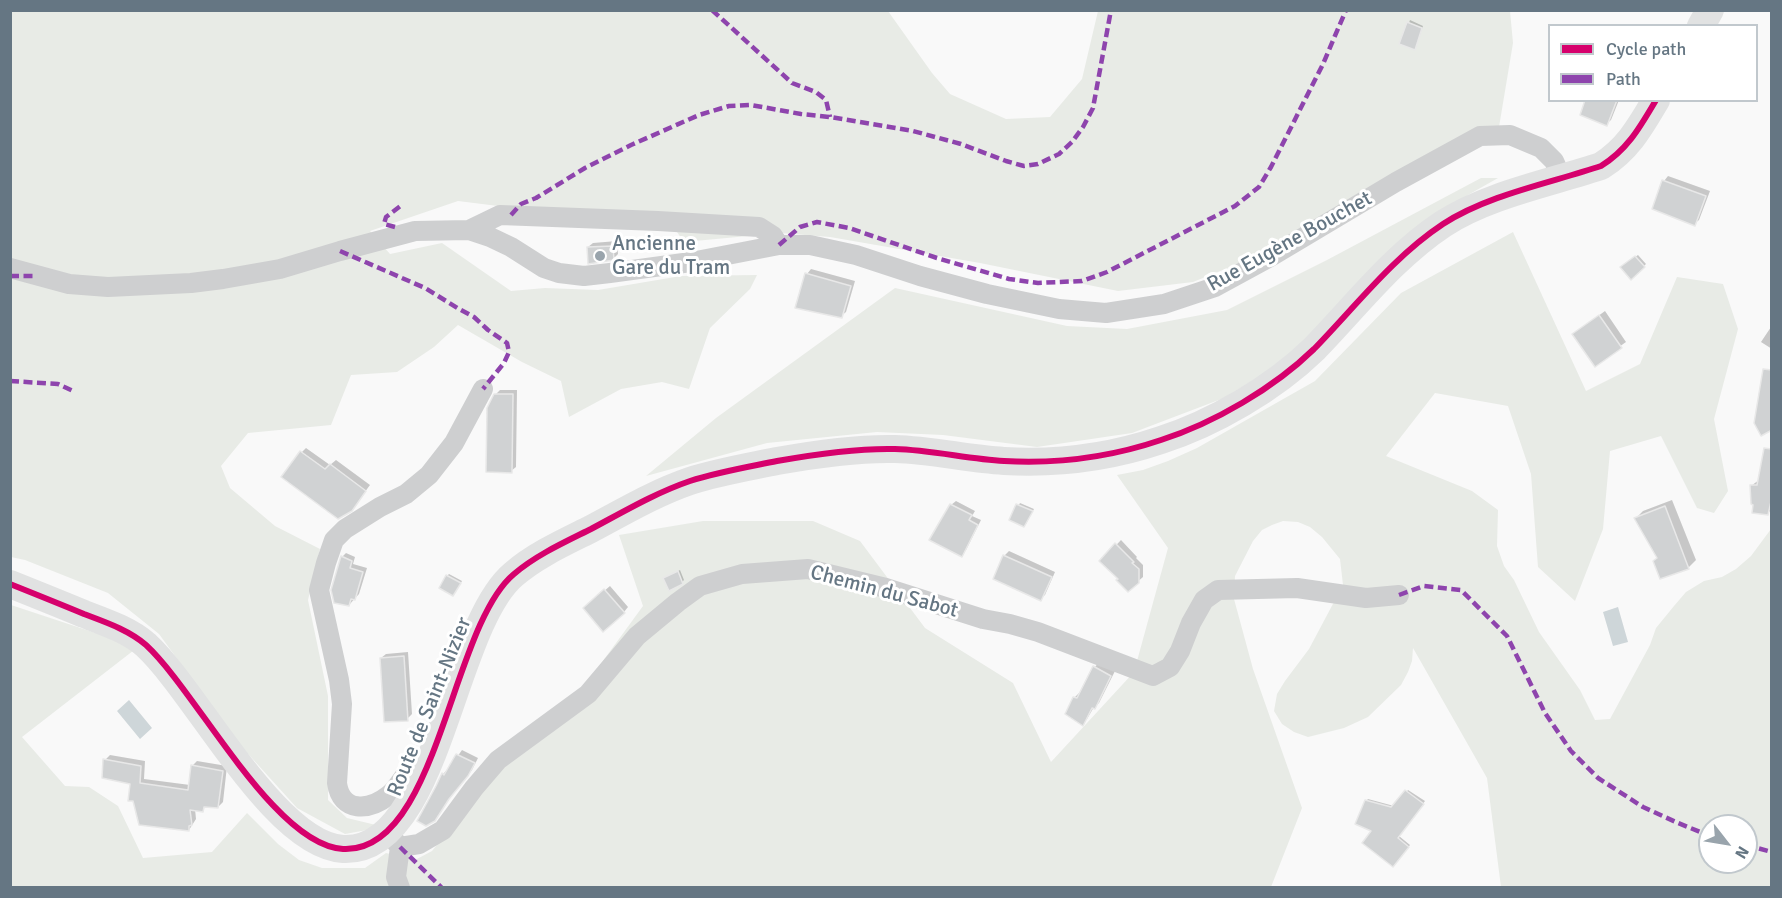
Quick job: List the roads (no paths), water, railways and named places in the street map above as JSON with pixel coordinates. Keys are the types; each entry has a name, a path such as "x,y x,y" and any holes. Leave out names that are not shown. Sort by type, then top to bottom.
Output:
{"main road":[{"path":"1702,24 1710,10"},
{"name":"Route de Saint-Nizier","path":"10,584 97,619 133,635 142,642 162,663 234,757 276,807 291,823 315,841 336,848 357,848 394,839 404,813 424,774 476,635 492,601 514,573 548,551 686,483 718,473 814,455 892,449 994,460 1046,462 1097,456 1164,440 1221,414 1282,375 1309,354 1392,267 1444,223 1476,206 1601,166 1616,157 1628,145 1655,102"}],"street":[{"name":"Rue Eugène Bouchet","path":"469,230 511,247 544,268 559,273 584,276 691,261 779,245 810,245 856,255 920,276 987,294 1059,309 1106,312 1164,304 1215,287 1480,136 1510,135 1541,148 1554,161 1562,179"},
{"path":"10,268 69,284 108,287 191,283 280,268 416,231 469,230 500,215 759,227 773,236 779,245"},
{"path":"424,774 411,769 402,777 389,796 363,806 352,806 338,794 342,704 320,590 334,540 345,529 406,494 429,475 454,443 483,389"},
{"name":"Chemin du Sabot","path":"394,839 419,844 443,830 498,760 588,694 637,636 700,586 742,574 808,569 886,588 983,619 1038,632 1154,676 1170,667 1204,600 1218,590 1297,588 1366,598 1399,595"},
{"path":"394,839 396,877 400,888"}],"place":[{"name":"Ancienne Gare du Tram","path":"600,256"}]}
